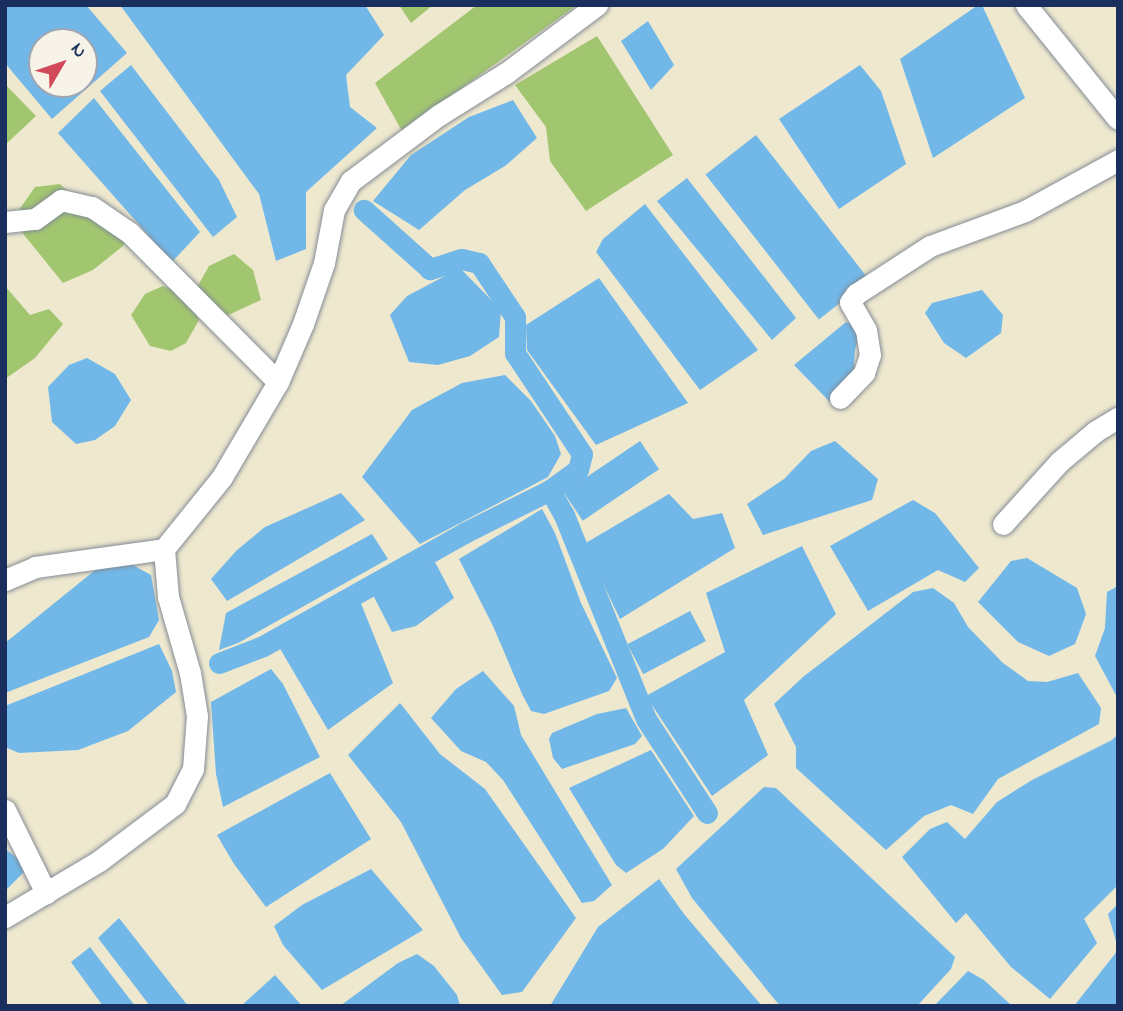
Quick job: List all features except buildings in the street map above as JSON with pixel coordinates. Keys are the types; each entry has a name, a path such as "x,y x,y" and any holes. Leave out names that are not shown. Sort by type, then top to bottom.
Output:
{"street":[{"path":"5,580 35,567 164,549 222,477 278,382 303,324 324,263 334,210 351,181 439,115 506,73 597,5"},
{"path":"1026,5 1118,119"},
{"path":"840,398 864,373 870,355 866,330 850,302 856,294 930,246 1025,211 1118,160"},
{"path":"5,222 35,219 61,200 92,207 130,233 278,382"},
{"path":"1003,524 1059,462 1096,431 1118,418"},
{"path":"5,917 99,861 176,804 193,769 197,716 190,673 168,597 164,549"},
{"path":"5,810 46,893"}],"green space":[{"path":"399,5 433,5 411,23"},
{"path":"477,5 577,5 402,131 375,83"},
{"path":"597,36 673,155 586,211 550,161 546,127 515,85"},
{"path":"5,84 36,116 5,145"},
{"path":"60,184 79,202 130,233 123,246 93,270 63,283 12,220 35,187"},
{"path":"234,254 253,270 261,300 224,317 196,289 209,266"},
{"path":"5,286 30,315 49,309 63,324 35,358 5,379"},
{"path":"163,286 186,295 199,320 186,343 171,351 150,346 131,315 145,294"}],"water":[{"path":"5,5 86,5 127,53 98,79 98,28 28,28 28,90 5,63"},
{"path":"120,5 365,5 384,35 346,75 350,107 377,128 306,192 306,249 276,261 259,194"},
{"path":"978,5 982,5 1025,98 933,158 900,59"},
{"path":"648,21 674,65 651,90 621,41"},
{"path":"131,65 219,180 237,217 213,237 100,91"},
{"path":"860,65 881,91 906,164 839,209 779,119"},
{"path":"34,98 76,98 52,119"},
{"path":"94,98 200,232 172,262 58,133"},
{"path":"513,100 537,138 505,166 465,190 419,230 373,201 411,155 469,117"},
{"path":"756,135 869,280 819,319 706,174"},
{"path":"687,178 796,318 772,340 657,201"},
{"path":"645,204 758,350 700,390 596,252 603,239"},
{"path":"460,268 501,310 499,337 470,356 438,365 409,362 390,315 407,296"},
{"path":"599,278 688,403 596,445 527,350 526,325"},
{"path":"982,290 1003,315 1001,333 966,358 944,343 925,313 932,303"},
{"path":"846,322 861,329 855,350 853,380 830,402 794,365"},
{"path":"87,358 115,374 131,400 115,426 95,440 76,444 52,422 48,387 69,365"},
{"path":"505,375 531,401 555,436 561,454 548,477 420,544 362,477 412,410 462,383"},
{"path":"640,441 659,469 583,521 564,492"},
{"path":"835,441 878,479 872,500 763,535 747,504 784,479 811,451"},
{"path":"341,493 365,520 227,601 211,579 237,550 265,527"},
{"path":"669,494 693,519 722,513 735,548 620,619 584,544"},
{"path":"913,500 935,513 979,568 965,582 938,570 868,611 830,546"},
{"path":"542,509 555,533 581,603 617,678 609,691 544,714 531,711 459,559"},
{"path":"372,534 388,559 238,643 219,650 226,613"},
{"path":"802,546 836,614 744,700 768,755 712,796 646,696 725,652 706,593"},
{"path":"1027,558 1077,588 1086,614 1075,644 1049,656 1018,642 978,602 1011,561"},
{"path":"122,559 151,575 159,620 149,637 5,693 5,643 99,567"},
{"path":"435,562 454,598 416,626 392,632 373,595"},
{"path":"1118,586 1118,699 1095,656 1105,628 1107,592"},
{"path":"933,588 954,603 968,627 1003,663 1028,681 1047,682 1078,673 1101,708 1099,724 998,779 973,814 951,805 924,816 886,850 796,768 796,747 774,704 803,677 913,592"},
{"path":"360,601 393,683 328,730 279,647"},
{"path":"690,611 706,641 643,674 627,644"},
{"path":"159,644 172,671 176,692 128,731 78,750 19,753 5,747 5,706"},
{"path":"271,669 283,684 320,757 223,807 216,774 211,702"},
{"path":"483,671 514,706 521,735 612,885 594,901 582,903 503,780 486,762 461,751 431,718 456,689"},
{"path":"400,703 440,754 485,789 576,918 522,992 502,995 461,938 401,822 348,755"},
{"path":"626,708 642,736 635,744 562,769 553,758 549,739 552,733 597,714"},
{"path":"1118,734 1118,885 1084,919 1097,943 1050,999 1011,967 966,913 956,923 902,857 930,829 947,822 965,839 997,802 1032,780 1112,740"},
{"path":"651,750 694,816 663,849 626,873 616,865 569,788"},
{"path":"330,773 371,839 266,907 234,864 217,835"},
{"path":"764,787 776,788 955,957 951,969 917,1006 780,1006 692,898 676,869"},
{"path":"5,849 21,861 24,872 5,891"},
{"path":"371,869 423,930 322,990 283,945 274,926 302,905"},
{"path":"659,879 684,914 762,1006 550,1006 598,927"},
{"path":"1118,904 1118,948 1108,914"},
{"path":"119,918 188,1006 150,1006 98,938"},
{"path":"90,947 135,1006 103,1006 71,962"},
{"path":"1118,950 1118,1006 1074,1006"},
{"path":"417,954 434,966 457,995 460,1006 340,1006 398,963"},
{"path":"968,971 984,980 1012,1006 934,1006"},
{"path":"275,975 302,1006 241,1006"}],"waterway":[{"path":"219,663 263,646 464,533 550,490 578,470 582,454 515,353 515,317 479,263 461,259 430,269 364,210"},
{"path":"550,490 564,515 646,719 707,813"}]}
